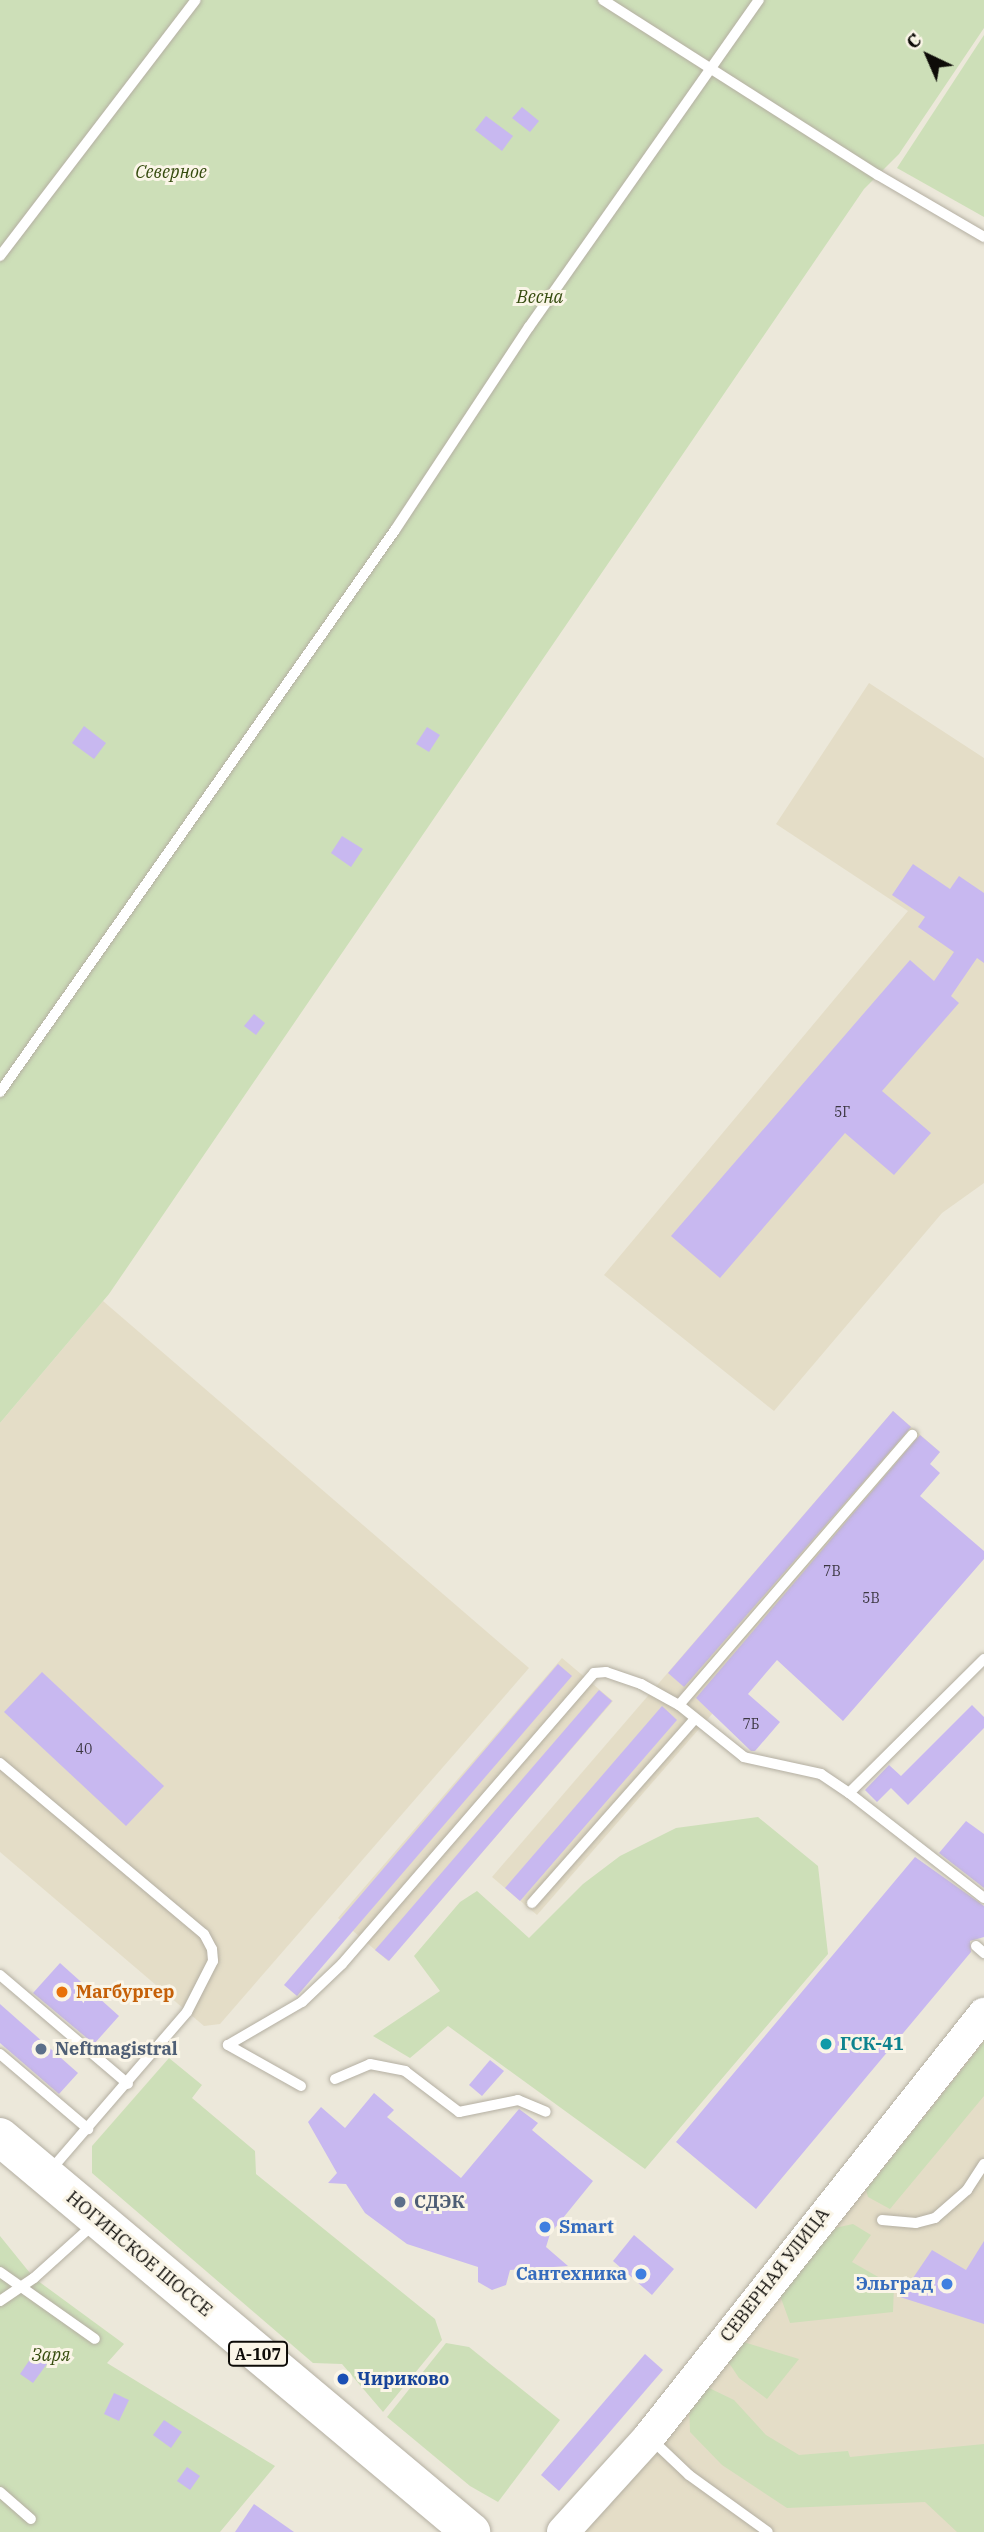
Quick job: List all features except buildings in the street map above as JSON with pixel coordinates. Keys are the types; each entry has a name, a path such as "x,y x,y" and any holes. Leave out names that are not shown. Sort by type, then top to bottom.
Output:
{"highway":[{"name":"НОГИНСКОЕ ШОССЕ","path":"0,2137 471,2532"}],"main road":[{"name":"СЕВЕРНАЯ УЛИЦА","path":"563,2532 649,2437 984,2014"}],"lane":[{"path":"0,256 196,0"},
{"path":"603,0 878,176 984,237"},
{"path":"0,1092 395,530 529,327 759,0"},
{"path":"679,1704 912,1435"},
{"path":"849,1793 984,1659"},
{"path":"301,2086 228,2045 302,2002 342,1964 594,1673 606,1672 641,1684 679,1704 744,1757 821,1774 984,1898"},
{"path":"533,1903 695,1719"},
{"path":"0,1763 204,1934 212,1949 213,1961 187,2012 128,2084 46,2176"},
{"path":"0,1975 128,2084"},
{"path":"0,2054 88,2129"},
{"path":"335,2079 370,2064 405,2071 459,2112 518,2100 546,2112"},
{"path":"882,2220 909,2223 935,2218 967,2190 984,2164"},
{"path":"0,2301 99,2220"},
{"path":"0,2272 95,2339"},
{"path":"649,2437 689,2475 768,2532"},
{"path":"0,2492 31,2519"}],"shaded area":[{"path":"869,683 984,758 984,1183 942,1213 774,1411 604,1275 908,911 776,824"},
{"path":"103,1301 529,1668 220,2024 204,2026 0,1852 0,1423"},
{"path":"893,1411 940,1452 537,1915 492,1877"},
{"path":"562,1658 613,1701 388,1961 338,1918"},
{"path":"984,2014 984,2532 563,2532"}],"green space":[{"name":"Весна","path":"0,0 984,0 984,28 899,154 864,189 109,1294 0,1423"},
{"path":"984,35 984,217 897,168"},
{"path":"758,1817 818,1866 828,1954 645,2169 448,2026 410,2058 373,2036 440,1991 414,1956 460,1902 477,1891 529,1938 583,1884 620,1856 676,1828"},
{"path":"984,2042 984,2096 890,2209 868,2197 866,2190"},
{"path":"169,2058 202,2085 192,2098 255,2151 256,2174 435,2319 442,2340 383,2412 342,2364 313,2363 92,2173 92,2146"},
{"path":"853,2224 871,2235 852,2262 894,2286 893,2312 790,2323 778,2290 817,2232"},
{"name":"Заря","path":"0,2236 34,2278 124,2344 107,2363 275,2466 220,2532 0,2532"},
{"path":"740,2341 799,2359 767,2399 739,2378 727,2360"},
{"path":"446,2343 469,2347 560,2420 498,2502 470,2486 387,2417"},
{"path":"705,2386 734,2400 766,2435 799,2455 848,2451 850,2457 984,2444 984,2532 957,2532 925,2502 787,2508 722,2465 690,2432 689,2401"}],"place":[{"name":"Магбургер","path":"62,1992"},
{"name":"ГСК-41","path":"826,2044"},
{"name":"Neftmagistral","path":"41,2049"},
{"name":"СДЭК","path":"400,2202"},
{"name":"Smart","path":"545,2227"},
{"name":"Сантехника","path":"641,2274"},
{"name":"Эльград","path":"947,2284"},
{"name":"Чириково","path":"343,2379"}],"park label":[{"name":"Северное","path":"171,172"}]}
